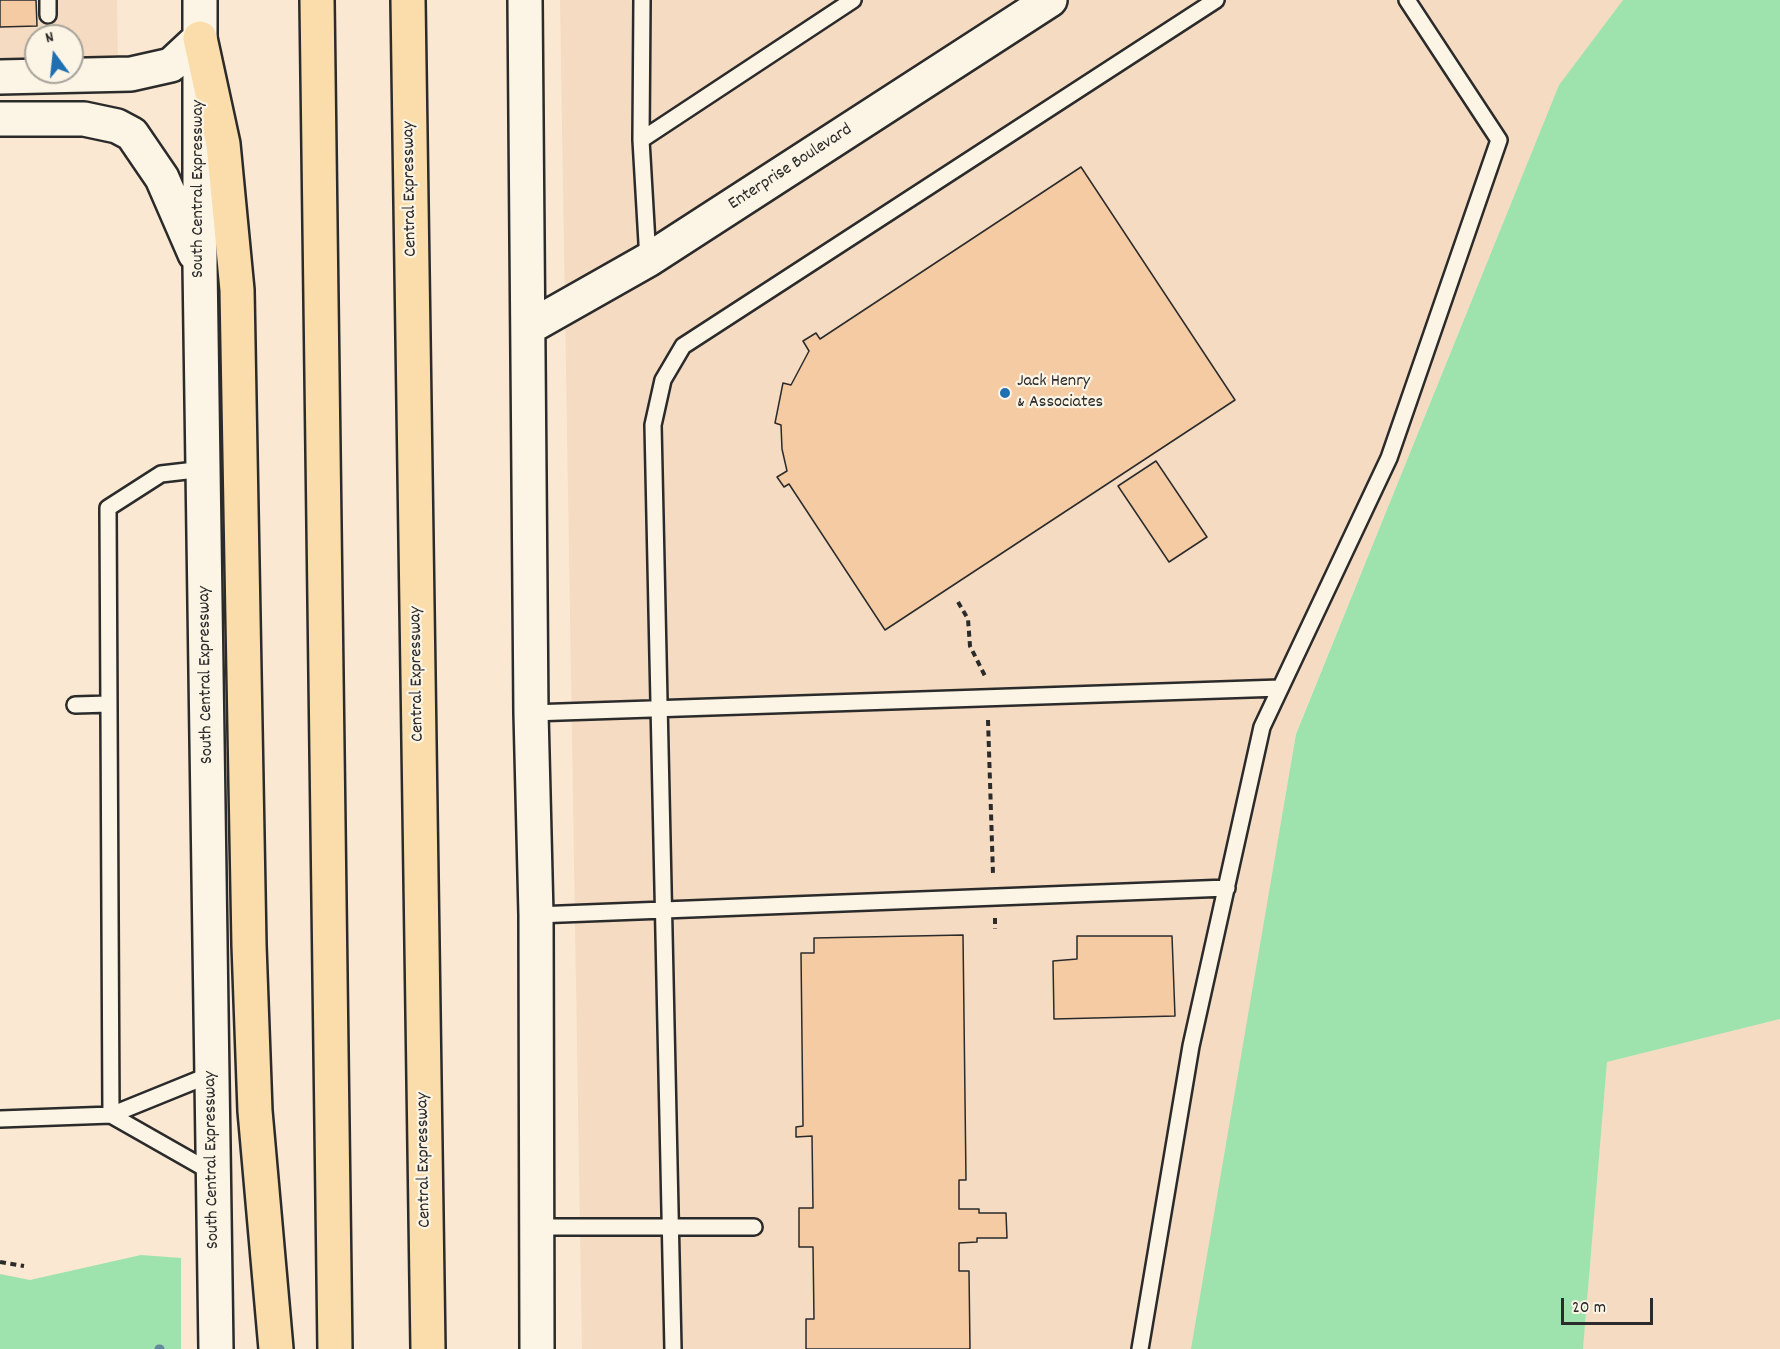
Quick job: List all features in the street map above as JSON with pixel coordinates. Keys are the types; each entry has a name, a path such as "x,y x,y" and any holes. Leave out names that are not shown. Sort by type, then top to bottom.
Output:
{"highway":[{"path":"317,0 335,1349"},
{"name":"Central Expressway","path":"408,0 428,1349"},
{"path":"200,38 223,144 237,290 249,945 255,1111 276,1349"}],"main road":[{"name":"South Central Expressway","path":"200,0 200,265 216,1349"},
{"path":"525,0 531,713 536,915 537,1349"},
{"name":"Enterprise Boulevard","path":"528,328 648,260 1050,0"},
{"path":"0,77 131,74 171,65 200,38"},
{"path":"0,119 84,119 117,126 132,134 162,178 200,265"}],"lane":[{"path":"642,0 641,140 648,260"},
{"path":"641,140 853,0"},
{"path":"673,1349 653,425 663,380 683,346 1216,0"},
{"path":"1140,1349 1191,1046 1262,727 1389,458 1499,140 1407,0"},
{"path":"111,1115 108,508 161,474 204,469"},
{"path":"531,713 1280,688"},
{"path":"75,705 109,704"},
{"path":"536,915 1227,888"},
{"path":"0,1119 111,1115 212,1074"},
{"path":"111,1115 213,1173"},
{"path":"536,1227 754,1227"}],"path":[{"path":"958,602 968,619 970,646 984,673 987,698 995,929"},
{"path":"0,1262 24,1266"}],"shaded area":[{"path":"0,0 117,0 118,68 84,68 84,24 24,24 24,69 0,69"},
{"path":"560,0 1623,0 1559,85 1296,733 1233,1110 1780,0 1399,1349 582,1349"},
{"path":"1780,1019 1780,1349 1583,1349 1607,1062"}],"green space":[{"path":"1623,0 1780,0 1780,1019 1607,1062 1583,1349 1191,1349 1296,734 1559,85"},
{"path":"141,1255 181,1258 181,1349 0,1349 0,1274 30,1280"}],"building":[{"path":"0,0 36,0 37,24 0,27"},
{"name":"Jack Henry & Associates","path":"1081,167 1235,400 885,630 789,484 784,487 777,477 787,471 782,449 781,425 775,423 783,383 791,385 809,351 803,341 816,333 820,339"},
{"path":"1156,461 1207,537 1169,562 1118,486"},
{"path":"963,935 966,1180 959,1180 959,1209 979,1209 979,1213 1006,1213 1007,1238 977,1238 977,1242 959,1243 959,1271 969,1271 970,1349 806,1349 806,1319 814,1319 813,1247 799,1247 799,1208 813,1208 812,1136 796,1137 796,1127 803,1126 801,953 814,953 814,938"},
{"path":"1077,936 1172,936 1175,1016 1054,1019 1053,961 1077,959"}],"place":[{"name":"Jack Henry & Associates","path":"1005,393"}]}
